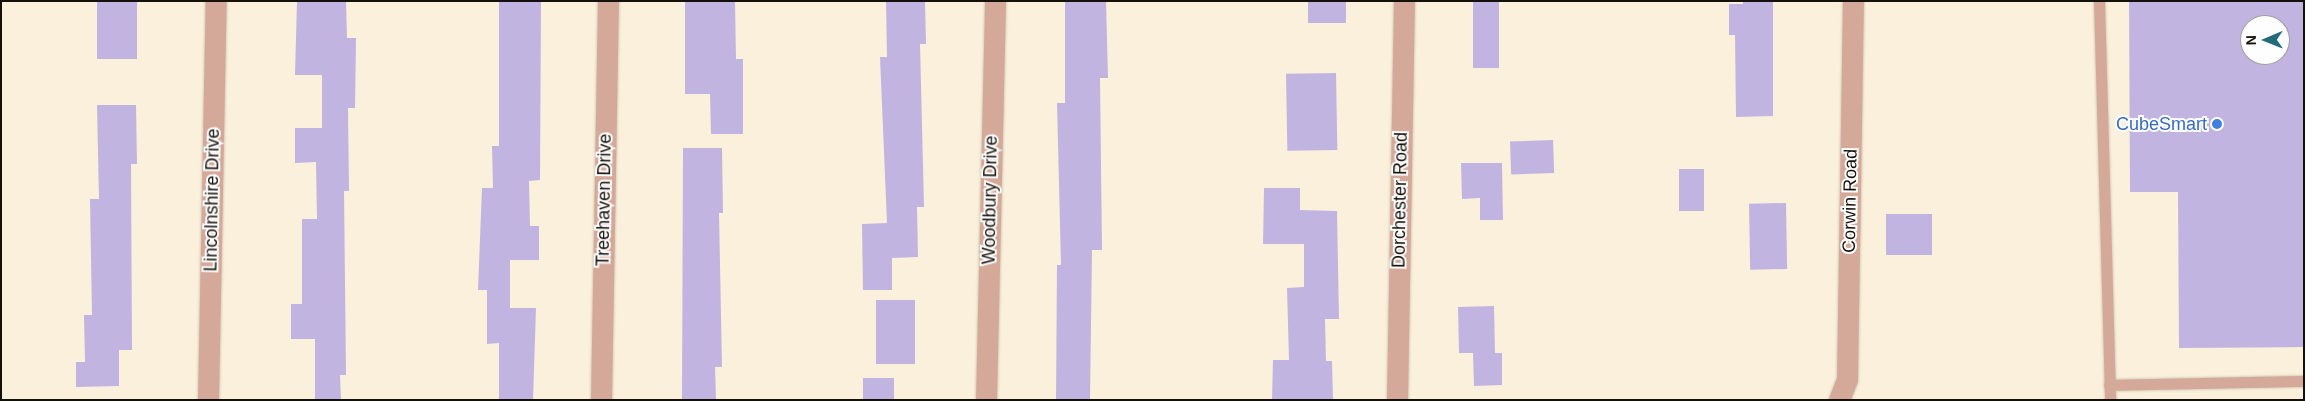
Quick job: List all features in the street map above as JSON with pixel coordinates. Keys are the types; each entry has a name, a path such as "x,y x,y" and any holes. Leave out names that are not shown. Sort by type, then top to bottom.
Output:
{"street":[{"name":"Lincolnshire Drive","path":"208,400 216,1"},
{"name":"Treehaven Drive","path":"601,400 608,1"},
{"name":"Woodbury Drive","path":"986,400 995,1"},
{"name":"Dorchester Road","path":"1397,400 1404,1"},
{"name":"Corwin Road","path":"1840,400 1847,379 1853,1"}],"lane":[{"path":"2099,1 2110,400"},
{"path":"2109,385 2304,380"}],"building":[{"path":"97,1 137,1 137,59 97,59"},
{"path":"297,1 346,1 347,38 356,38 355,108 348,108 349,191 344,191 346,375 340,375 341,400 315,400 315,339 291,339 291,304 302,304 302,219 317,219 316,162 295,163 295,128 322,128 322,75 295,75"},
{"path":"499,1 541,1 540,180 529,181 530,226 539,226 539,260 510,260 510,308 536,308 533,400 499,400 499,343 487,344 487,290 478,290 482,188 493,188 492,146 499,146"},
{"path":"685,1 735,1 736,59 743,59 743,134 711,134 710,94 685,94"},
{"path":"886,1 925,1 926,44 920,44 924,207 917,207 918,257 892,258 892,290 863,290 862,224 887,223 880,57 887,57"},
{"path":"1065,1 1106,1 1108,78 1100,78 1102,250 1092,250 1090,400 1056,400 1057,265 1061,265 1057,103 1065,103"},
{"path":"1308,1 1346,1 1346,23 1308,23"},
{"path":"1473,1 1499,1 1499,68 1473,68"},
{"path":"1743,1 1773,1 1773,116 1736,117 1735,35 1729,35 1729,4 1743,4"},
{"name":"CubeSmart","path":"2129,1 2304,1 2304,347 2179,348 2178,192 2130,192"},
{"path":"1336,73 1337,150 1287,151 1286,74"},
{"path":"97,105 136,105 137,164 131,164 132,350 119,350 119,386 76,387 76,362 85,362 84,315 92,315 90,199 99,199"},
{"path":"1553,140 1554,173 1511,174 1510,142"},
{"path":"683,148 722,148 723,213 719,213 722,367 715,367 716,400 682,400"},
{"path":"1461,163 1502,163 1503,220 1480,220 1480,198 1462,199"},
{"path":"1679,169 1704,169 1704,211 1679,211"},
{"path":"1264,188 1300,188 1300,210 1337,211 1339,319 1325,319 1326,361 1332,361 1333,400 1272,400 1273,360 1289,360 1287,288 1304,287 1304,244 1263,244"},
{"path":"1786,203 1787,269 1750,270 1749,204"},
{"path":"1886,214 1932,214 1932,255 1886,255"},
{"path":"876,300 915,300 915,364 876,364"},
{"path":"1494,306 1495,353 1502,353 1502,385 1474,386 1473,353 1459,353 1458,307"},
{"path":"863,378 894,378 894,400 863,400"}],"place":[{"name":"CubeSmart","path":"2217,124"}]}
